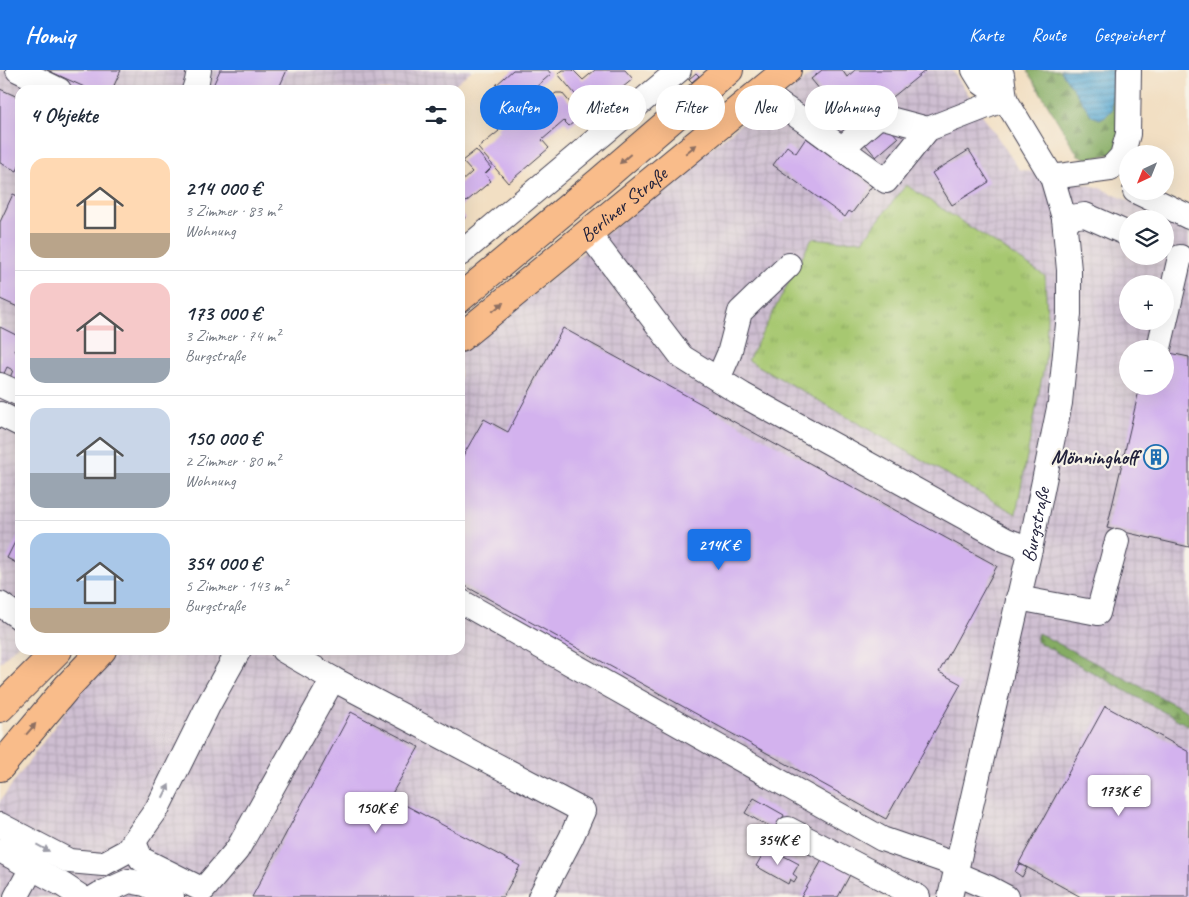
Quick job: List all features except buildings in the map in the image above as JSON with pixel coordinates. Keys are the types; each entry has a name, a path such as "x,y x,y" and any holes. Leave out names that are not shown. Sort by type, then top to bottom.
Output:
{"main road":[{"name":"Berliner Straße","path":"465,294 729,70"},
{"name":"Berliner Straße","path":"768,85 787,70"},
{"name":"Berliner Straße","path":"465,334 735,112"},
{"path":"0,708 53,655"},
{"path":"0,767 68,686 97,655"}],"street":[{"path":"18,70 49,85"},
{"path":"465,250 678,70"},
{"name":"Burgstraße","path":"950,897 1030,549 1060,402 1069,314 1069,270 1064,218 1052,177 1005,100 982,83 974,70"},
{"name":"Burgstraße","path":"999,70 1002,75 1005,100"},
{"path":"1052,177 1110,169 1122,156 1128,134 1129,70"},
{"path":"795,115 886,181 928,129 1005,100"},
{"path":"842,148 879,116 928,129"},
{"path":"1110,169 1119,181"},
{"path":"1154,200 1189,216"},
{"path":"1064,218 1085,215 1119,230"},
{"path":"588,233 682,357 743,395 1006,540 1030,549"},
{"path":"1161,340 1178,257"},
{"path":"718,380 729,354 740,312 789,266"},
{"path":"0,385 15,392"},
{"path":"0,414 15,422"},
{"path":"1018,598 1098,613 1117,540"},
{"path":"0,604 15,614"},
{"path":"465,604 882,839 956,870 1006,897"},
{"path":"0,825 69,861 102,864 127,851 157,809 209,704 237,655"},
{"path":"292,655 333,679 583,812 540,897"},
{"path":"134,842 141,859 202,890 237,850 333,679"},
{"path":"788,829 918,897"},
{"path":"0,850 81,897"},
{"path":"16,897 32,868"},
{"path":"96,897 129,881 144,884 172,897"}],"shaded area":[{"path":"0,70 472,70 454,85 15,85 15,647 0,663"},
{"path":"816,70 952,70 1019,169 1097,187 1119,197 1119,200 1127,200 1150,210 1119,210 1119,265 1174,265 1174,220 1189,227 1189,897 0,897 0,801 87,682 114,655 465,655 465,349 735,128 735,130 795,130 795,87"}],"green space":[{"path":"1027,70 1137,70 1137,145 1119,145 1119,154 1088,159 1078,155"},
{"path":"906,185 1045,276 1046,356 1016,514 748,360 812,238 842,241 863,240"},
{"path":"1038,633 1189,712 1189,726 1036,641"}],"water":[{"path":"1060,70 1112,70 1112,110 1100,119 1092,116"}],"place":[{"name":"Mönninghoff","path":"1156,457"}]}
